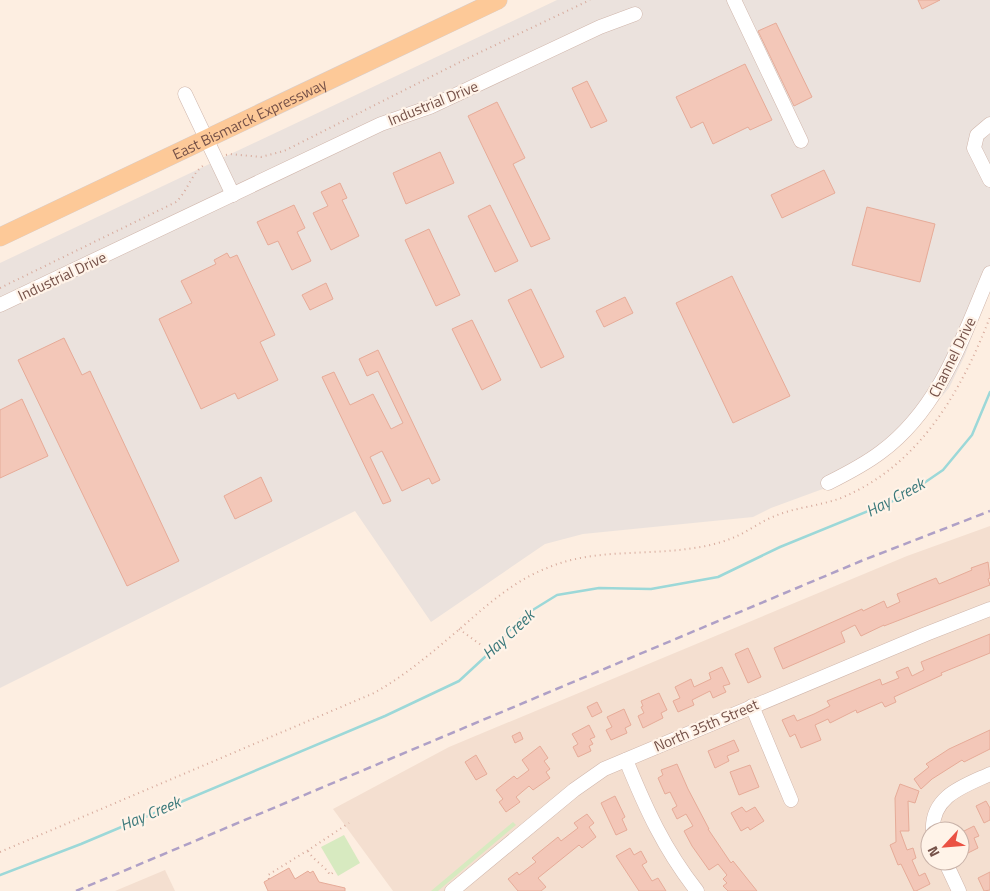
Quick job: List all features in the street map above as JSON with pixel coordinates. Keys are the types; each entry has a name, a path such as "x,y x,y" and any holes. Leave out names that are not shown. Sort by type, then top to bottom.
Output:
{"main road":[{"name":"East Bismarck Expressway","path":"0,237 498,0"}],"street":[{"path":"734,0 801,141"},
{"name":"Industrial Drive","path":"0,305 381,124 399,116 430,107 600,27 635,14"},
{"path":"185,94 232,194"},
{"path":"990,124 977,135 974,148 990,180"},
{"name":"Channel Drive","path":"828,483 880,453 906,431 928,405 950,366 990,273"},
{"name":"North 35th Street","path":"452,891 583,782 604,769 752,706 990,609"},
{"path":"752,706 791,800"},
{"path":"626,760 660,838 696,891"},
{"path":"934,821 934,814 947,796 990,774"},
{"path":"950,871 959,891"}],"path":[{"path":"0,288 176,202 182,196 200,167 216,159 230,154 261,157 275,155 466,59 590,0"},
{"path":"0,852 363,698 402,675 494,600 518,582 536,572 559,563 592,555 676,550 708,546 737,536 774,516 833,500 866,485 906,456 933,427 960,384 990,318"},
{"path":"459,629 481,645"},
{"path":"269,879 268,875 349,823"},
{"path":"308,851 314,860 326,868 330,875 336,872"}],"shaded area":[{"path":"557,0 990,0 990,288 965,355 949,388 911,433 889,454 839,483 771,508 753,517 583,534 545,544 431,622 355,511 0,688 0,263"},
{"path":"990,526 990,891 393,891 333,809 449,747 907,556"},
{"path":"165,870 175,891 115,891"}],"green space":[{"path":"513,822 516,825 438,891 431,891"},
{"path":"344,835 360,863 338,876 321,847"}],"building":[{"path":"918,0 940,0 922,9"},
{"path":"776,23 812,97 794,106 758,31"},
{"path":"745,64 772,120 750,130 748,127 713,144 703,122 691,128 676,97"},
{"path":"587,81 607,121 591,128 572,88"},
{"path":"497,102 525,158 513,164 550,239 531,247 468,116"},
{"path":"440,152 454,183 406,204 393,173"},
{"path":"824,170 835,193 782,218 771,195"},
{"path":"340,183 347,198 342,200 359,236 331,250 313,213 328,206 321,192"},
{"path":"294,205 305,228 297,232 311,261 292,270 278,241 268,245 257,222"},
{"path":"490,205 518,261 495,272 468,216"},
{"path":"867,207 935,224 920,282 852,265"},
{"path":"429,229 460,295 436,306 405,240"},
{"path":"227,253 230,258 237,255 275,335 260,342 278,380 238,399 235,393 201,409 159,319 192,303 181,281 216,264 214,260"},
{"path":"732,276 790,396 733,423 676,303"},
{"path":"326,283 333,299 310,310 302,295"},
{"path":"531,289 564,357 541,368 508,300"},
{"path":"625,297 633,313 604,327 596,311"},
{"path":"472,320 501,380 482,390 452,329"},
{"path":"64,338 82,375 90,371 179,561 127,586 18,360"},
{"path":"378,350 440,480 432,484 429,478 402,491 382,451 370,457 391,501 383,504 322,377 334,372 350,405 373,394 391,429 403,423 378,371 367,376 359,359"},
{"path":"22,399 48,456 0,478 0,410"},
{"path":"261,477 272,501 235,519 224,496"},
{"path":"988,562 990,585 884,625 861,636 855,625 841,632 845,642 783,669 774,648 884,601 887,608 900,602 897,594 936,578 939,584"},
{"path":"990,634 990,653 941,673 942,675 894,697 896,702 885,707 882,702 857,713 856,710 830,723 828,719 815,725 821,740 801,748 795,734 790,737 782,720 794,715 797,721 814,714 830,706 827,701 880,679 882,685 899,678 896,672 908,667 912,676 924,670 921,662"},
{"path":"748,648 761,677 748,683 735,654"},
{"path":"722,667 730,684 723,686 726,692 713,698 710,691 692,700 694,705 678,712 673,701 680,698 675,687 691,679 694,687 711,679 709,673"},
{"path":"659,693 667,710 661,713 663,718 643,728 638,716 644,713 641,701"},
{"path":"597,702 602,712 592,717 587,707"},
{"path":"624,709 631,725 625,728 627,733 611,740 606,730 612,727 607,717"},
{"path":"589,725 595,737 590,739 593,744 589,746 591,751 578,757 573,747 578,744 572,734"},
{"path":"990,730 990,749 964,762 962,760 932,779 921,789 914,779 929,767 926,764 949,749"},
{"path":"520,732 523,739 515,743 512,736"},
{"path":"734,740 739,751 727,756 729,761 715,768 708,751"},
{"path":"540,746 548,758 544,761 550,769 546,772 550,778 533,790 529,786 516,797 520,802 506,812 499,802 503,799 496,790 514,776 517,779 529,770 522,760"},
{"path":"476,755 487,774 476,780 465,762"},
{"path":"677,764 708,829 731,863 733,861 757,891 728,891 723,886 727,883 723,879 727,875 718,864 709,870 692,846 684,831 693,826 686,814 677,819 672,809 677,806 670,792 665,794 658,778 663,775 661,770"},
{"path":"750,765 759,787 739,795 730,772"},
{"path":"900,784 919,791 915,803 908,801 909,831 900,831 907,850 913,848 916,858 912,860 919,876 925,873 930,884 916,891 914,891 901,864 898,865 890,845 896,842 895,798"},
{"path":"615,796 625,817 622,819 627,830 616,835 601,803"},
{"path":"986,801 990,808 990,820 984,823 976,806"},
{"path":"742,807 746,812 755,807 764,821 750,830 748,827 741,831 731,813"},
{"path":"587,814 594,823 589,827 596,837 582,848 579,845 538,878 546,887 541,891 518,891 508,879 517,872 519,875 536,862 532,858 558,837 561,841 578,828 574,823"},
{"path":"974,826 979,836 974,838 978,848 970,852 970,828"},
{"path":"630,848 634,855 641,851 647,862 642,865 652,881 658,878 666,891 639,891 616,856"},
{"path":"289,868 295,879 308,871 310,873 313,871 319,882 345,888 345,891 268,891 264,882"},
{"path":"990,872 990,890 984,891 978,878"}],"waterway":[{"name":"Hay Creek","path":"0,875 81,844 385,716 459,681 486,656 523,616 557,595 599,588 651,589 718,577 780,547 905,496 943,470 972,435 990,392"}],"railway":[{"path":"76,891 861,561 990,511"}]}
